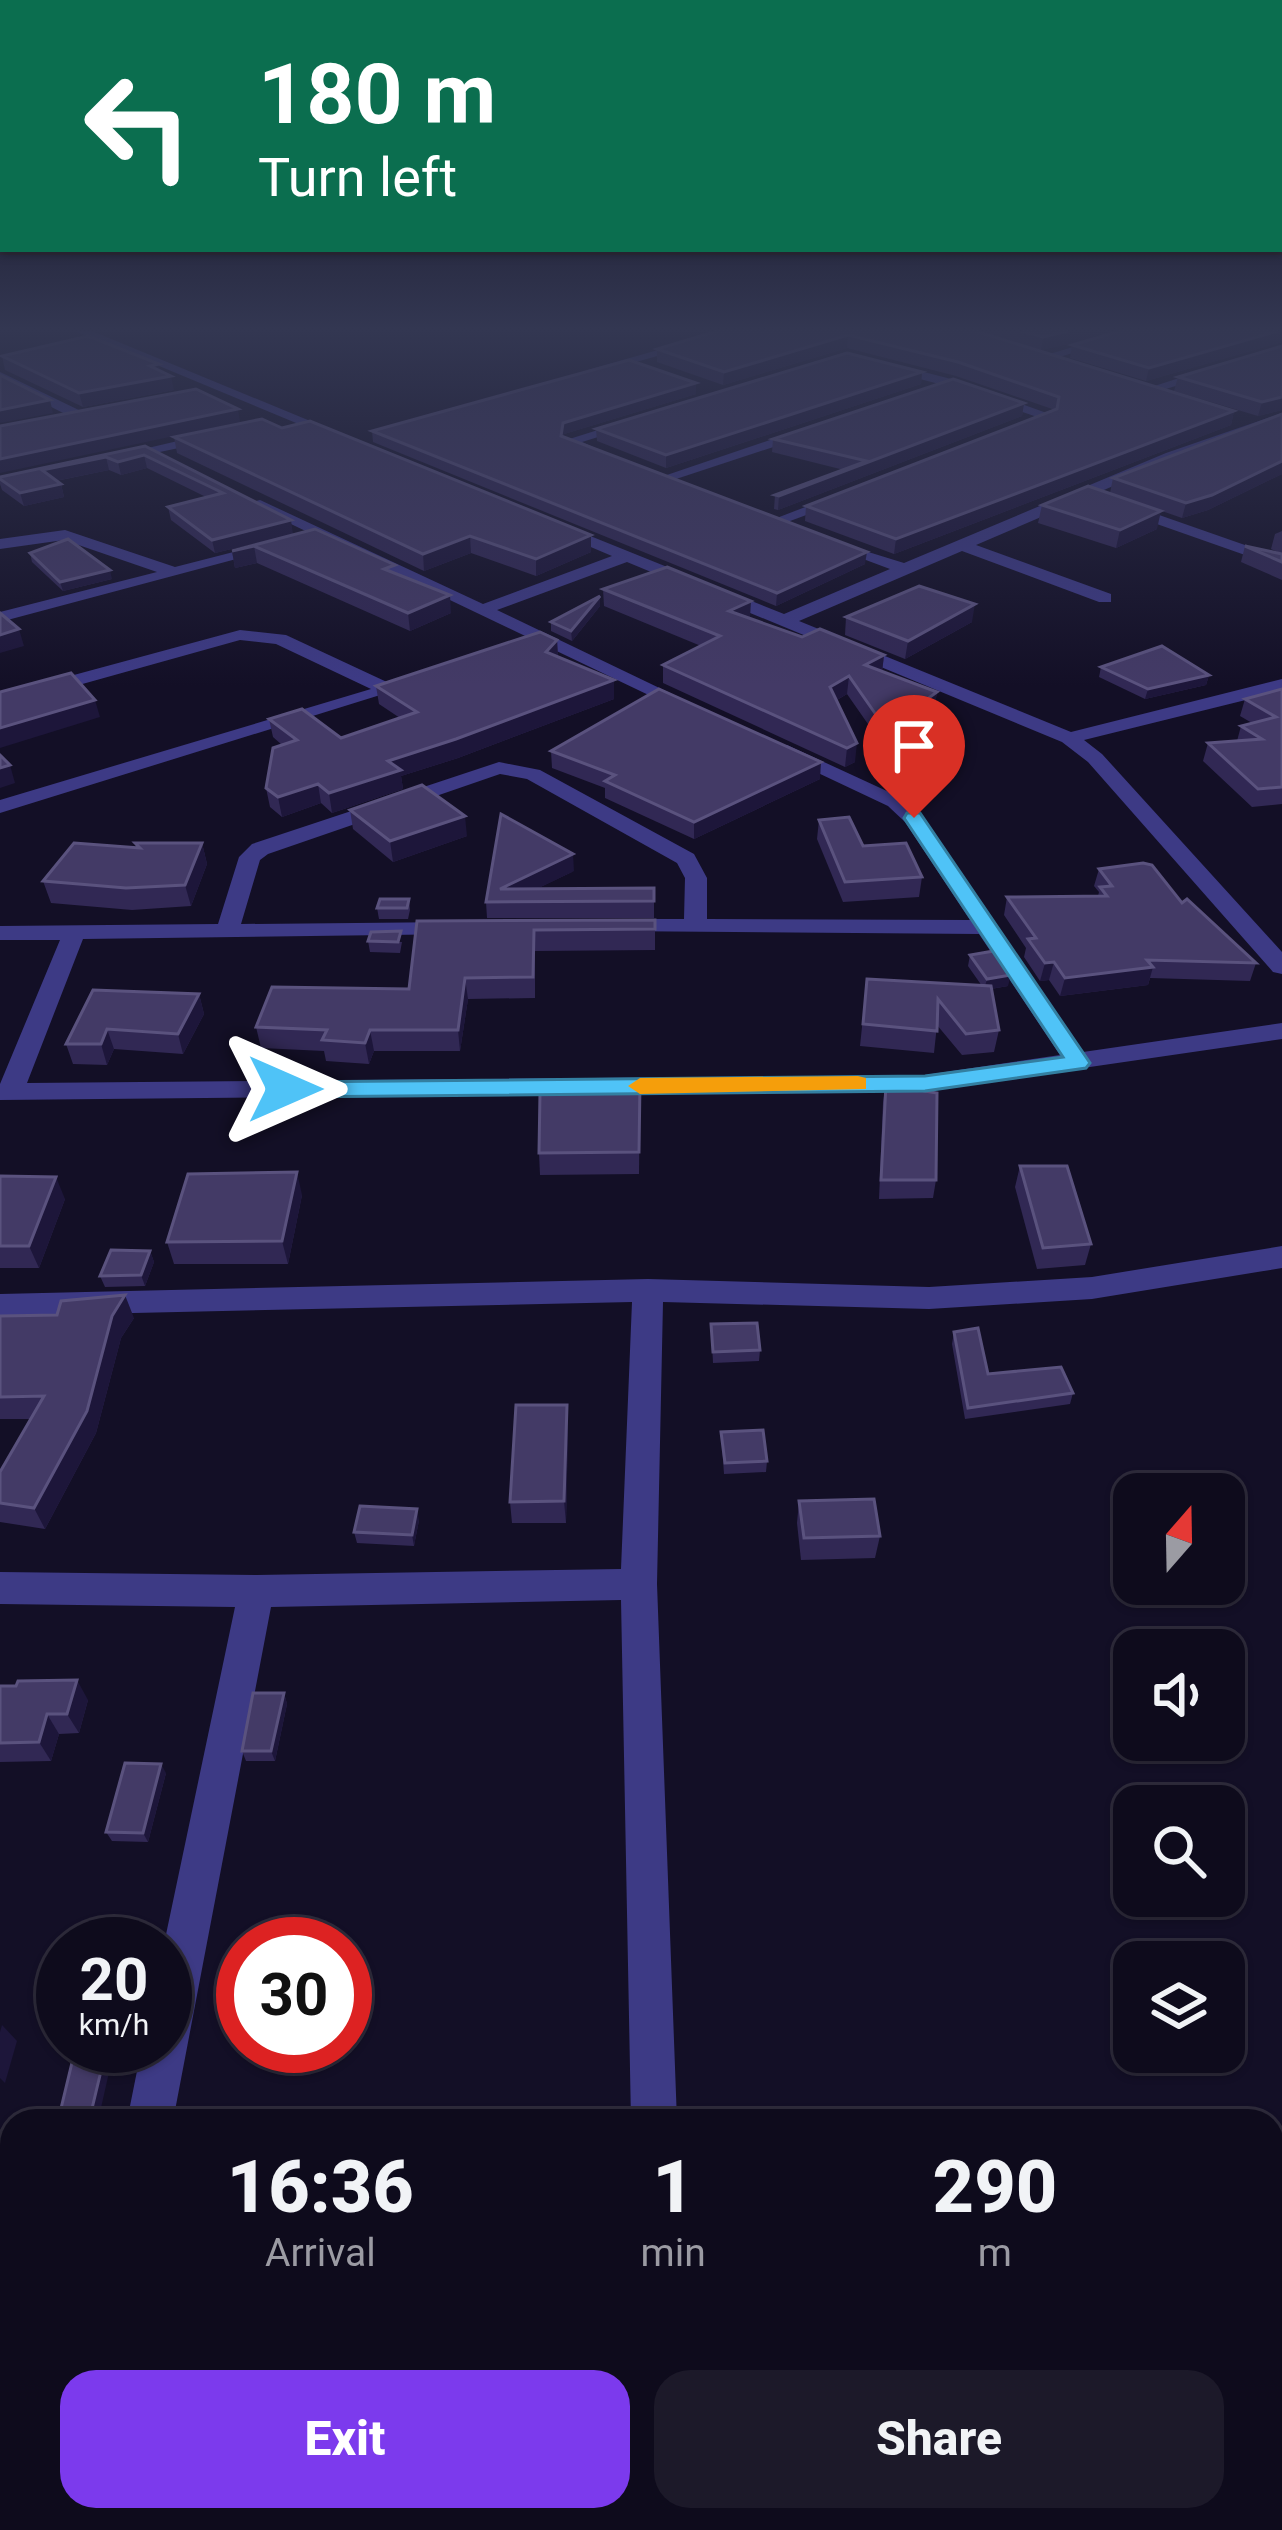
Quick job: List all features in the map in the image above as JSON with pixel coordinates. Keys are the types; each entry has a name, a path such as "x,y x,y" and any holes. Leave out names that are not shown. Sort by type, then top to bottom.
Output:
{"street":[{"path":"86,464 155,449"},
{"path":"589,449 628,465"},
{"path":"665,478 752,449"},
{"path":"783,621 1196,449"},
{"path":"151,450 193,471"},
{"path":"646,472 688,487"},
{"path":"777,521 864,489"},
{"path":"235,493 714,718"},
{"path":"1083,493 1282,563"},
{"path":"755,513 799,530"},
{"path":"540,521 1069,738 1095,758 1282,967"},
{"path":"0,544 65,535 172,572"},
{"path":"0,617 320,536"},
{"path":"820,537 904,569"},
{"path":"962,545 1105,598"},
{"path":"484,609 625,557"},
{"path":"0,701 240,635 280,639 388,690"},
{"path":"519,646 541,638"},
{"path":"0,807 432,675"},
{"path":"1069,738 1282,685"},
{"path":"757,738 880,795 914,818 1078,1063"},
{"path":"227,932 250,857 260,849 499,768 533,774 686,859 696,878 695,925"},
{"path":"602,926 984,927"},
{"path":"0,933 484,928"},
{"path":"74,933 5,1092 925,1083 1282,1031"},
{"path":"0,1305 648,1290 928,1298 1092,1288 1282,1258"},
{"path":"648,1290 638,1584 654,2109"},
{"path":"0,1588 256,1591 638,1584"},
{"path":"191,1917 256,1591"},
{"path":"152,2109 160,2073"}],"building":[{"path":"0,449 47,449 0,459"},
{"path":"131,449 151,449 291,520 212,540 168,507 223,493 144,455 42,470 61,484 20,493 0,477"},
{"path":"200,449 379,449 591,535 536,559 470,536 423,554"},
{"path":"417,449 595,449 867,552 777,593"},
{"path":"650,449 684,449 666,455"},
{"path":"816,449 903,449 775,495 867,461"},
{"path":"953,449 1133,449 896,539 806,506"},
{"path":"1189,449 1282,449 1282,461 1186,503 1113,478"},
{"path":"1088,486 1161,511 1120,530 1042,505"},
{"path":"315,529 395,565 384,569 450,595 408,613 254,546 232,551"},
{"path":"68,539 110,570 60,582 30,553"},
{"path":"1245,546 1282,554 1282,562"},
{"path":"667,567 751,601 729,611 802,637 820,629 884,655 865,665 937,692 886,729 849,676 830,687 857,743 847,748 663,665 720,636 603,589"},
{"path":"919,586 975,604 908,641 846,617"},
{"path":"600,596 571,631 551,622"},
{"path":"0,613 19,629 0,635"},
{"path":"540,632 557,640 546,652 614,680 388,761 401,770 329,793 318,784 278,797 266,788 273,748 297,740 269,719 302,709 341,738 417,712 376,686"},
{"path":"1162,646 1209,675 1148,689 1101,667"},
{"path":"71,673 95,700 0,728 0,692"},
{"path":"659,689 821,762 694,822 605,781 615,775 551,751"},
{"path":"1282,689 1282,787 1258,789 1208,743 1262,739 1241,726 1276,717 1245,699"},
{"path":"422,785 465,816 390,841 350,810"},
{"path":"501,814 573,854 500,889 654,888 654,901 486,902"},
{"path":"849,817 863,846 906,843 922,877 845,882 819,820"},
{"path":"74,843 140,848 135,843 202,843 185,885 126,888 43,881"},
{"path":"1152,865 1182,903 1187,899 1256,963 1147,960 1153,967 1065,978 1054,962 1045,963 1028,939 1036,938 1007,897 1107,896 1100,887 1112,886 1099,869"},
{"path":"380,899 409,899 407,908 377,908"},
{"path":"655,920 655,929 534,930 533,977 465,978 458,1030 370,1030 365,1043 322,1040 327,1030 256,1027 272,987 409,989 417,921"},
{"path":"401,931 398,942 368,941 371,932"},
{"path":"994,951 1011,975 987,979 970,955"},
{"path":"867,979 991,986 999,1030 966,1034 938,999 937,1031 863,1024"},
{"path":"93,990 199,994 178,1034 107,1029 101,1044 66,1044"},
{"path":"640,1082 639,1152 539,1153 540,1093 607,1093 607,1083"},
{"path":"921,1082 924,1091 937,1093 936,1180 881,1180 886,1084"},
{"path":"1020,1166 1067,1166 1091,1244 1043,1248"},
{"path":"297,1172 282,1241 167,1242 188,1174"},
{"path":"0,1176 56,1177 29,1246 0,1246"},
{"path":"111,1250 150,1251 141,1275 100,1276"},
{"path":"125,1295 112,1316 87,1411 34,1508 0,1503 0,1472 44,1396 0,1397 0,1316 57,1315 61,1301"},
{"path":"757,1323 760,1350 713,1352 711,1324"},
{"path":"978,1328 988,1374 1061,1367 1073,1393 968,1408 954,1332"},
{"path":"516,1405 567,1405 564,1501 510,1502"},
{"path":"763,1430 767,1461 725,1463 721,1432"},
{"path":"874,1499 880,1536 804,1538 799,1501"},
{"path":"360,1506 417,1509 412,1535 354,1532"},
{"path":"77,1680 67,1714 47,1714 39,1742 0,1743 0,1686"},
{"path":"253,1693 284,1693 271,1751 242,1751"},
{"path":"125,1763 161,1764 143,1833 106,1832"},
{"path":"70,2073 101,2073 92,2109 61,2109"}],"slow traffic":[{"path":"640,1086 858,1084"}],"route":[{"path":"285,1089 925,1083 1078,1063 914,818"}]}
